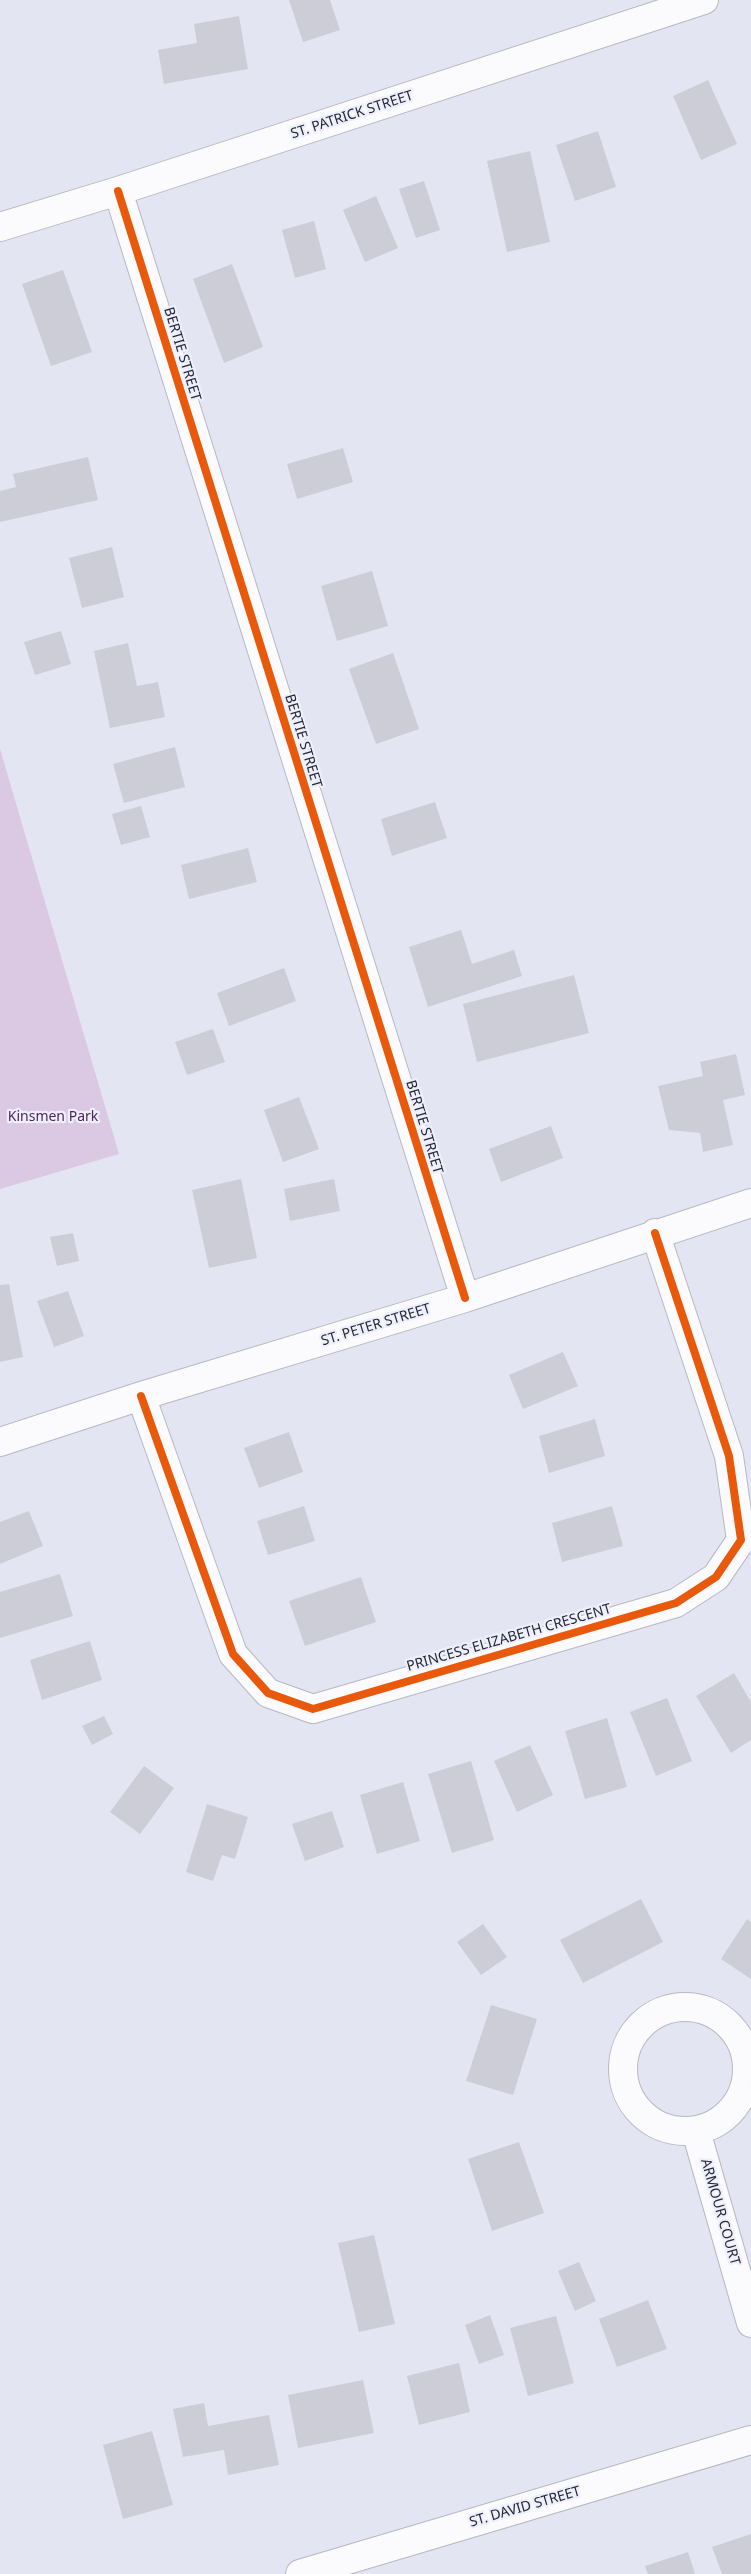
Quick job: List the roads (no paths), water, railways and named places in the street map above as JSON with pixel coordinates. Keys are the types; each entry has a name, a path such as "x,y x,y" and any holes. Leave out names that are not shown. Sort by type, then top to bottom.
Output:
{"street":[{"name":"ST. PATRICK STREET","path":"0,227 118,191 704,0"},
{"name":"BERTIE STREET","path":"118,191 465,1298"},
{"name":"ST. PETER STREET","path":"0,1442 141,1396 465,1298 655,1233 751,1203"},
{"name":"PRINCESS ELIZABETH CRESCENT","path":"141,1396 233,1654 268,1693 313,1709 676,1603 716,1577 742,1540 729,1456 655,1233"},
{"path":"683,2006 703,2009 722,2018 737,2033 745,2052 748,2072 743,2093 732,2110 716,2124 696,2131 676,2131 663,2127 640,2112 628,2095 623,2076 624,2055 632,2036 645,2020 663,2010 683,2006"},
{"name":"ARMOUR COURT","path":"696,2131 751,2322"},
{"name":"ST. DAVID STREET","path":"300,2574 751,2440"}],"park label":[{"name":"Kinsmen Park","path":"53,1117"}]}
